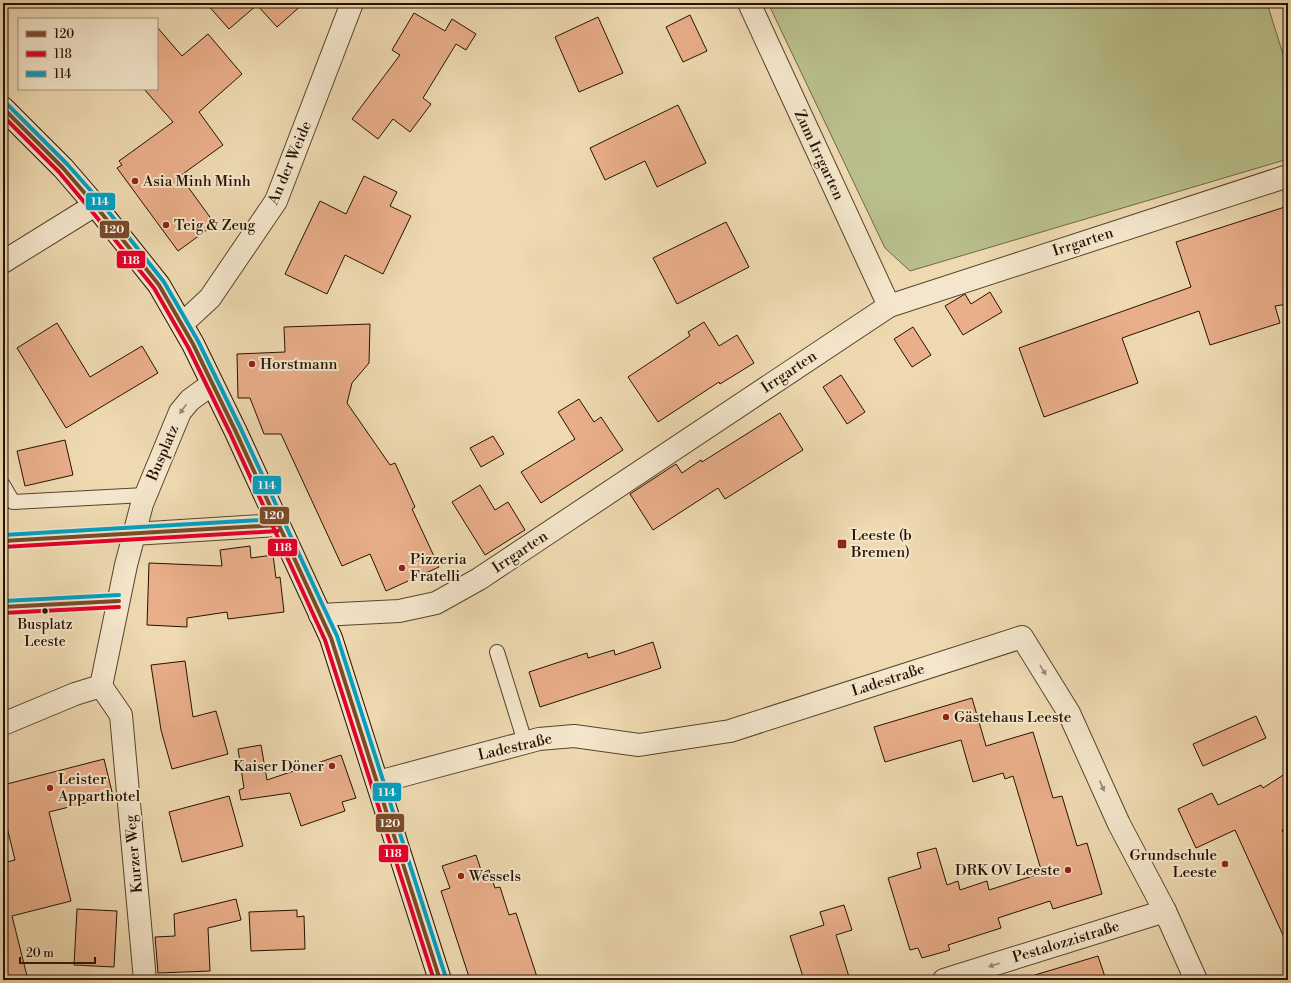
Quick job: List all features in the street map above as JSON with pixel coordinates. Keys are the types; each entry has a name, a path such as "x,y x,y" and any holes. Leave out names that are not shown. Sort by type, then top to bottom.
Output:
{"street":[{"name":"An der Weide","path":"182,324 210,298 276,201 352,3"},
{"name":"Zum Irrgarten","path":"749,3 889,306"},
{"path":"3,108 63,168 95,205 158,285 182,324 212,384 331,638 378,782 437,980"},
{"name":"Irrgarten","path":"320,615 399,611 436,603 479,579 889,306 1288,176"},
{"path":"3,262 95,205"},
{"name":"Busplatz","path":"101,686 133,534 145,495 180,412 190,400 212,384"},
{"path":"133,534 278,525"},
{"name":"Ladestraße","path":"378,782 539,739 574,736 639,745 730,731 1022,637 1069,713 1119,824 1165,912 1196,980"},
{"path":"3,724 75,694 101,686"},
{"name":"Kurzer Weg","path":"101,686 121,715 145,980"},
{"name":"Pestalozzistraße","path":"944,980 1165,912"}],"lane":[{"path":"3,485 13,502 145,495"},
{"path":"3,541 133,534"},
{"path":"3,607 119,601"},
{"path":"497,652 525,742"}],"green space":[{"path":"768,3 1267,3 1288,70 1288,159 910,271 885,248"}],"building":[{"path":"206,3 304,3 277,27 257,5 229,29"},
{"path":"414,13 445,31 452,19 476,34 466,50 456,44 423,98 431,104 410,132 393,119 378,139 352,119 400,55 392,50"},
{"path":"690,15 707,51 683,62 666,27"},
{"path":"598,17 623,73 579,92 555,37"},
{"path":"158,28 182,56 208,34 242,74 199,112 223,145 180,176 215,224 178,251 117,168 122,165 119,161 173,122 145,90 158,90"},
{"path":"678,105 706,163 657,187 645,161 605,180 590,148"},
{"path":"364,176 397,192 390,206 411,216 383,274 345,255 327,294 285,274 320,201 346,214"},
{"path":"1288,206 1288,304 1275,306 1280,323 1210,345 1199,311 1122,338 1138,383 1044,417 1019,348 1191,287 1176,242"},
{"path":"726,222 749,267 677,304 653,258"},
{"path":"990,292 1002,312 963,335 945,306 965,294 971,304"},
{"path":"704,322 719,346 737,335 754,363 720,384 719,382 658,422 628,377 690,336 688,332"},
{"path":"57,323 90,377 142,346 158,373 66,428 17,348"},
{"path":"370,324 369,363 352,383 347,403 390,465 395,463 415,507 412,509 439,567 386,591 370,554 342,566 281,434 264,434 250,398 238,398 237,354 285,352 284,327"},
{"path":"913,327 931,355 912,367 894,339"},
{"path":"841,375 865,412 847,424 823,387"},
{"path":"579,399 594,422 601,417 623,450 541,503 521,472 575,439 558,412"},
{"path":"780,413 803,450 725,499 718,488 653,530 630,494 676,464 682,473"},
{"path":"493,436 504,454 481,467 470,448"},
{"path":"65,440 73,475 25,486 17,451"},
{"path":"480,485 495,510 508,502 525,530 485,555 452,502"},
{"path":"250,546 251,558 273,555 276,578 280,577 284,612 228,619 227,612 187,618 187,627 147,625 149,563 222,566 220,550"},
{"path":"653,642 661,668 540,707 529,672 587,653 588,658 614,650 615,655"},
{"path":"185,661 193,717 216,711 228,754 172,769 161,730 151,665"},
{"path":"972,698 986,746 1033,732 1053,798 1062,796 1077,846 1087,843 1102,894 1053,909 1050,901 998,918 1001,928 948,945 950,950 922,958 918,948 910,950 888,878 921,868 917,853 936,848 947,885 958,881 960,890 987,881 989,890 1042,873 1013,776 1005,779 1003,773 973,782 961,740 885,762 874,727"},
{"path":"1256,716 1266,738 1203,766 1193,744"},
{"path":"261,745 267,780 341,755 356,798 342,802 345,811 301,826 290,793 241,800 239,790 244,788 238,749"},
{"path":"104,759 113,796 49,812 71,901 12,916 28,980 3,980 3,863 15,860 3,811 3,785"},
{"name":"Grundschule Leeste","path":"1288,772 1288,826 1282,830 1288,844 1288,946 1235,830 1196,848 1178,809 1212,793 1218,805 1261,785 1263,788"},
{"path":"229,796 243,846 182,862 169,812"},
{"path":"476,855 482,873 489,870 495,888 500,887 509,915 516,913 538,980 470,980 441,891 450,888 442,866"},
{"path":"236,899 241,920 208,928 210,971 158,973 155,937 175,936 174,914"},
{"path":"844,905 852,930 836,935 850,980 804,980 790,936 824,925 820,912"},
{"path":"77,909 117,911 114,967 74,965"},
{"path":"297,910 297,917 304,916 305,949 251,951 249,912"},
{"path":"1098,956 1106,980 1036,980 1035,975"}],"transit line":[{"name":"114","path":"7,104 67,164 100,201 164,282 198,341 240,427 337,636 446,978"},
{"name":"120","path":"3,108 63,168 95,205 159,285 193,344 235,430 331,638 440,980"},
{"name":"118","path":"3,116 59,172 154,288 188,347 230,433 325,640 434,980"},
{"name":"114","path":"3,535 278,519"},
{"name":"120","path":"3,541 278,525"},
{"name":"118","path":"3,547 278,531"},
{"name":"114","path":"3,601 119,595"},
{"name":"120","path":"3,607 119,601"},
{"name":"118","path":"3,613 119,607"}],"place":[{"name":"Asia Minh Minh","path":"135,181"},
{"name":"Teig & Zeug","path":"166,225"},
{"name":"Horstmann","path":"252,364"},
{"name":"Leeste (b Bremen)","path":"842,544"},
{"name":"Pizzeria Fratelli","path":"402,568"},
{"name":"Busplatz Leeste","path":"45,611"},
{"name":"Gästehaus Leeste","path":"946,717"},
{"name":"Kaiser Döner","path":"332,766"},
{"name":"Leister Apparthotel","path":"50,788"},
{"name":"Grundschule Leeste","path":"1225,864"},
{"name":"DRK OV Leeste","path":"1068,870"},
{"name":"Wessels","path":"461,876"}]}
